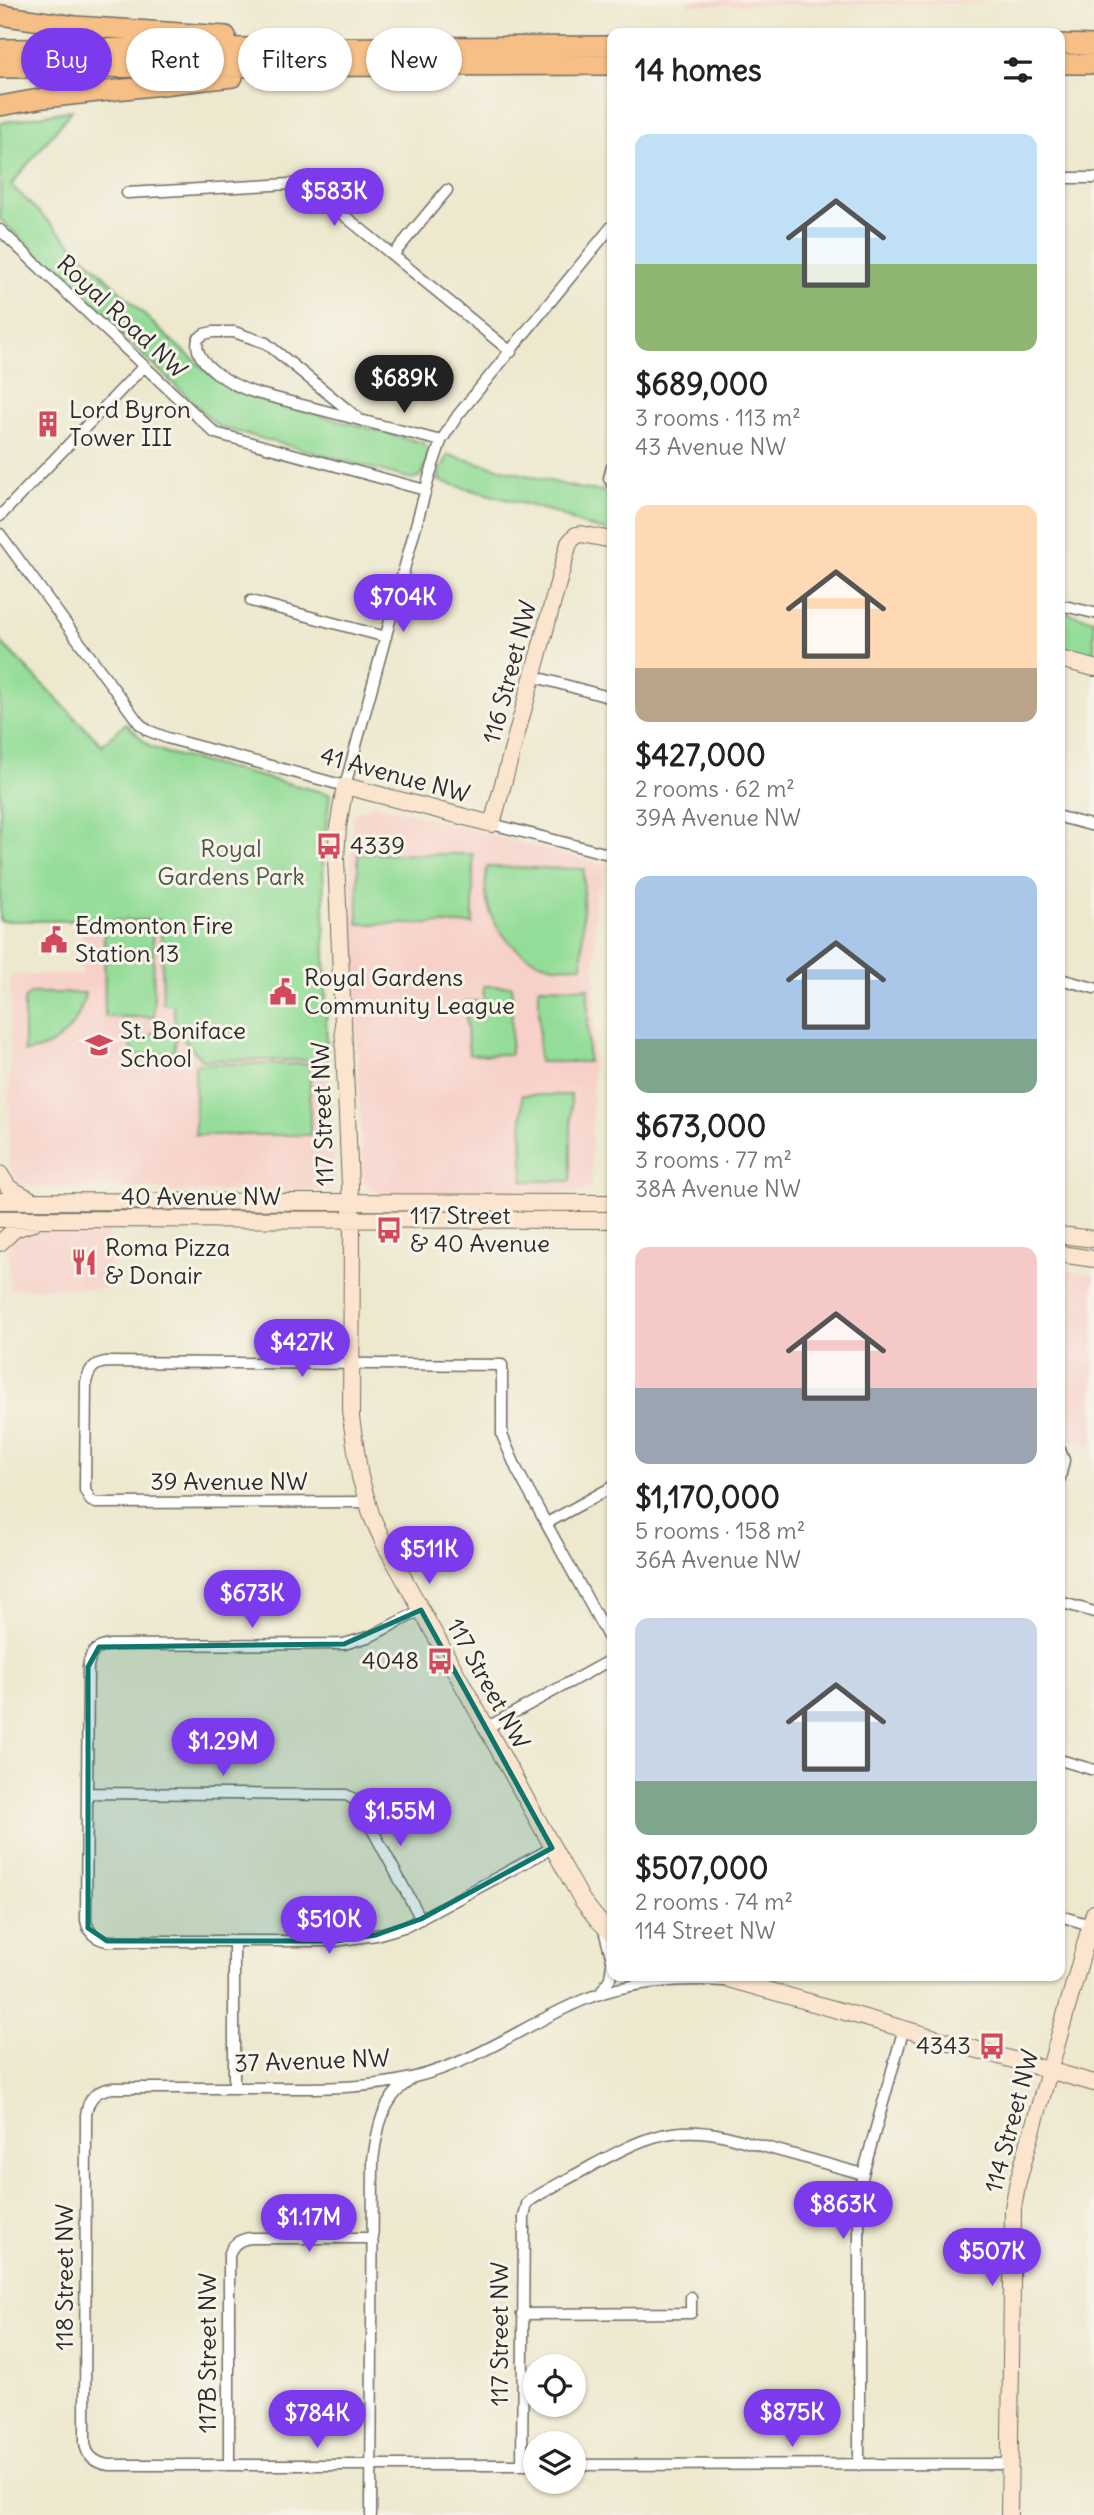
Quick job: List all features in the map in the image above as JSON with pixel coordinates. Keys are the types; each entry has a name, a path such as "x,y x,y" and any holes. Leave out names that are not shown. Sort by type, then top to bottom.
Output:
{"highway":[{"path":"0,15 75,26 238,36"},
{"path":"1065,44 1094,44"},
{"path":"352,55 607,46"},
{"path":"0,49 238,54"},
{"path":"352,56 607,65"},
{"path":"0,68 238,60"},
{"path":"1065,64 1094,64"},
{"path":"0,106 238,70"}],"street":[{"path":"1065,178 1094,178"},
{"path":"127,193 280,184 302,186 316,193 511,352"},
{"path":"393,256 447,190"},
{"name":"Royal Road NW","path":"0,230 215,433 425,489"},
{"name":"117 Street NW","path":"607,232 458,415 441,441 425,489 345,786 338,827 336,874 350,1212 352,1433 367,1502 378,1530 552,1848 582,1900 607,1929"},
{"path":"359,419 266,343 234,332 204,334 198,339 196,347 199,355 221,376 238,387 441,441"},
{"path":"0,516 143,367"},
{"name":"41 Avenue NW","path":"0,534 139,723 167,738 607,854"},
{"name":"116 Street NW","path":"492,824 569,543 576,535 589,534 607,539"},
{"path":"251,601 386,636"},
{"path":"1065,605 1094,613"},
{"path":"1065,660 1094,668"},
{"path":"532,676 607,697"},
{"path":"1065,818 1094,826"},
{"path":"1065,980 1094,988"},
{"path":"0,1174 14,1191 36,1202"},
{"name":"40 Avenue NW","path":"0,1201 607,1220"},
{"name":"40 Avenue NW","path":"0,1219 350,1212 607,1203"},
{"path":"0,1243 15,1229 45,1219"},
{"path":"1065,1236 1094,1239"},
{"path":"1065,1255 1094,1259"},
{"name":"39 Avenue NW","path":"352,1363 106,1362 91,1368 86,1382 85,1490 91,1501 96,1503 367,1502"},
{"path":"352,1363 502,1365 502,1435 517,1470 607,1635"},
{"path":"547,1523 607,1490"},
{"path":"1065,1603 1094,1612"},
{"path":"421,1610 371,1636 344,1644 110,1644 94,1650 90,1655 88,1667 86,1920 91,1933 107,1941 335,1941 362,1938 394,1931 421,1919 552,1848"},
{"path":"486,1728 607,1663"},
{"path":"1065,1761 1094,1770"},
{"path":"87,1793 338,1794 352,1798 360,1807 421,1919"},
{"path":"1065,1916 1092,1919"},
{"name":"114 Street NW","path":"1009,2515 1013,2208 1092,1919"},
{"path":"234,1941 234,2088"},
{"path":"600,1994 608,1981"},
{"name":"37 Avenue NW","path":"92,2096 113,2088 366,2086 414,2077 466,2061 565,2009 600,1994 670,1982 737,1981 1094,2083"},
{"path":"859,2465 859,2197 904,2028"},
{"path":"371,2515 373,2160 377,2131 391,2098 414,2077"},
{"name":"118 Street NW","path":"92,2096 86,2115 85,2447 91,2458 109,2465 229,2465"},
{"name":"117 Street NW","path":"522,2465 522,2314 524,2217 527,2204 643,2139 682,2131 713,2133 863,2174"},
{"name":"117B Street NW","path":"229,2465 229,2257 236,2242 251,2238 373,2238"},
{"path":"522,2314 691,2313 691,2297"},
{"path":"586,2465 1010,2464"},
{"path":"229,2465 522,2465"}],"highlighted area":[{"path":"421,1610 552,1848 421,1919 376,1935 335,1941 107,1941 88,1928 88,1667 99,1647 344,1644"}],"shaded area":[{"path":"688,0 983,0 983,3 688,5"},
{"path":"375,804 607,865 596,893 591,1188 570,1192 377,1194 363,1184 350,870 353,815"},
{"name":"St. Boniface School","path":"82,920 161,920 163,1003 173,1005 201,1059 327,1060 335,1181 325,1191 163,1192 152,1188 32,1187 19,1183 9,1169 11,975 82,975"},
{"path":"108,1227 110,1289 10,1288 8,1244 23,1230"},
{"path":"1065,1271 1094,1275 1094,1446 1065,1437"}],"green space":[{"path":"72,110 11,185 163,333 216,379 237,392 423,443 427,454 421,476 412,479 219,427 0,219 0,123"},
{"path":"448,455 581,489 607,492 607,531 580,524 557,513 439,481 438,477"},
{"path":"1065,612 1094,620 1094,661 1065,653"},
{"name":"Royal Gardens Park","path":"0,641 102,745 126,723 149,746 167,753 330,794 323,852 327,1060 202,1060 176,1031 173,1005 163,1003 161,920 0,921"},
{"path":"358,854 473,854 473,924 358,924"},
{"path":"487,867 584,869 582,966 542,963 509,941 489,908 486,892"},
{"path":"104,931 153,931 154,1017 105,1017"},
{"path":"483,986 512,986 511,1054 469,1055 465,1002 484,1001"},
{"path":"539,987 588,988 588,1062 539,1062"},
{"path":"31,993 85,993 78,1016 65,1034 47,1046 24,1052 24,1000"},
{"path":"162,1026 176,1038 174,1052 135,1055 126,1038 147,1038"},
{"path":"195,1064 310,1064 310,1135 195,1135"},
{"path":"522,1095 571,1095 571,1181 523,1181"}],"place":[{"name":"Lord Byron Tower III","path":"48,424"},
{"name":"4339","path":"329,846"},
{"name":"Edmonton Fire Station 13","path":"54,940"},
{"name":"Royal Gardens Community League","path":"283,992"},
{"name":"St. Boniface School","path":"99,1045"},
{"name":"117 Street & 40 Avenue","path":"389,1230"},
{"name":"Roma Pizza & Donair","path":"84,1262"},
{"name":"4048","path":"440,1661"},
{"name":"4343","path":"992,2046"}]}
